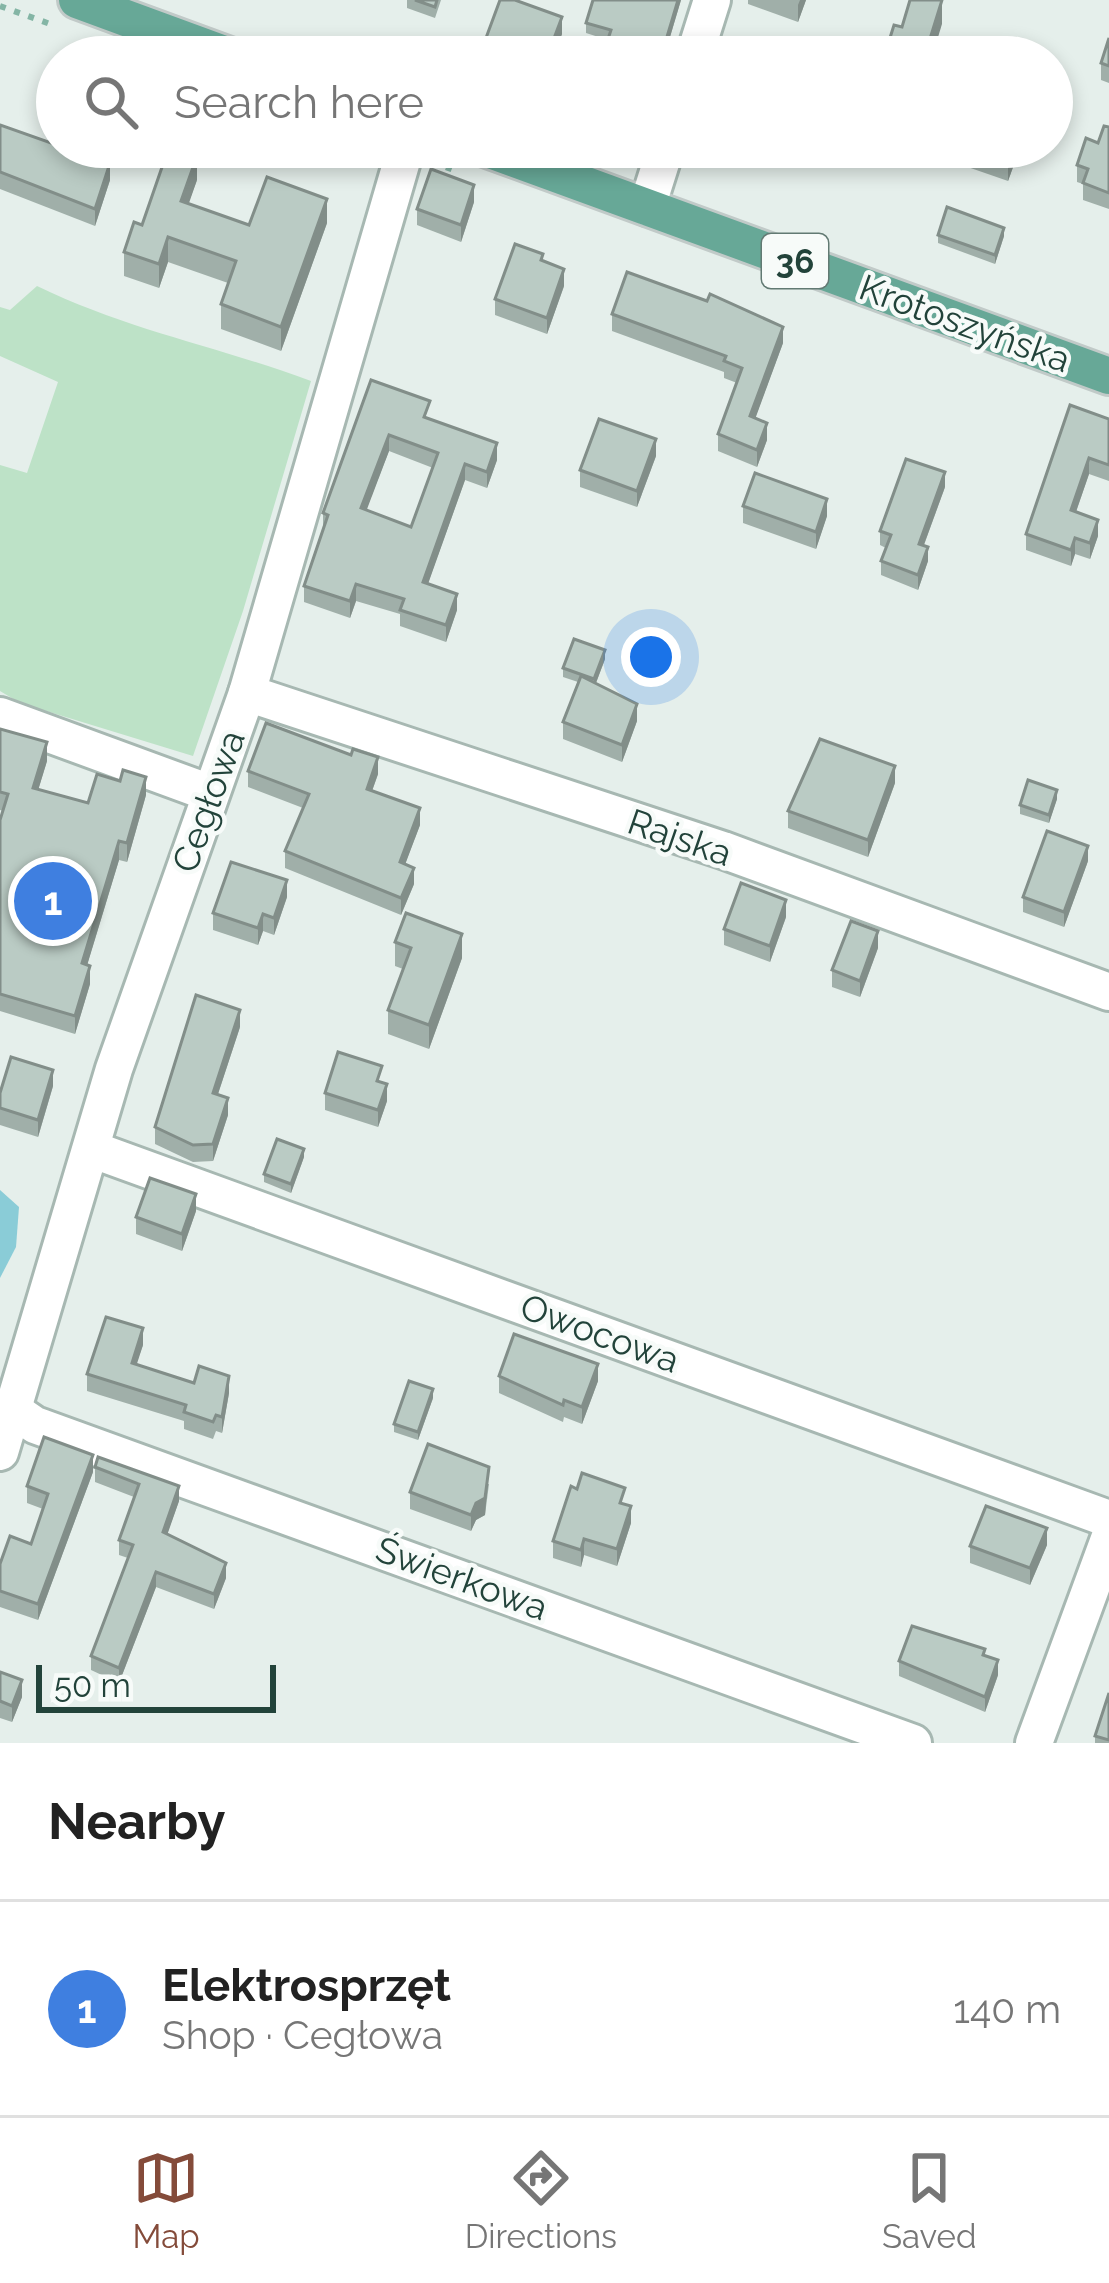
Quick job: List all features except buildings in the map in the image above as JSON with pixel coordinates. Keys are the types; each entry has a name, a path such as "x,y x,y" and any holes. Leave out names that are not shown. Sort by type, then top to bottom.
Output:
{"main road":[{"path":"76,0 175,36"},
{"name":"Krotoszyńska","path":"540,168 1109,376"}],"street":[{"path":"701,36 712,0"},
{"name":"Cegłowa","path":"0,1452 91,1149 247,694 400,168"},
{"path":"647,207 659,168"},
{"name":"Rajska","path":"247,694 723,850 1109,992"},
{"path":"0,716 210,793"},
{"name":"Owocowa","path":"91,1149 1109,1519"},
{"name":"Świerkowa","path":"13,1411 34,1425 914,1743"},
{"path":"1034,1743 1109,1539"}],"green space":[{"path":"37,286 140,327 311,381 243,611 193,756 20,703 0,691 0,465 27,473 58,382 0,356 0,307 10,310"}],"water":[{"path":"0,1190 19,1207 16,1247 0,1278"}],"place":[{"name":"Elektrosprzęt","path":"53,901"}]}
